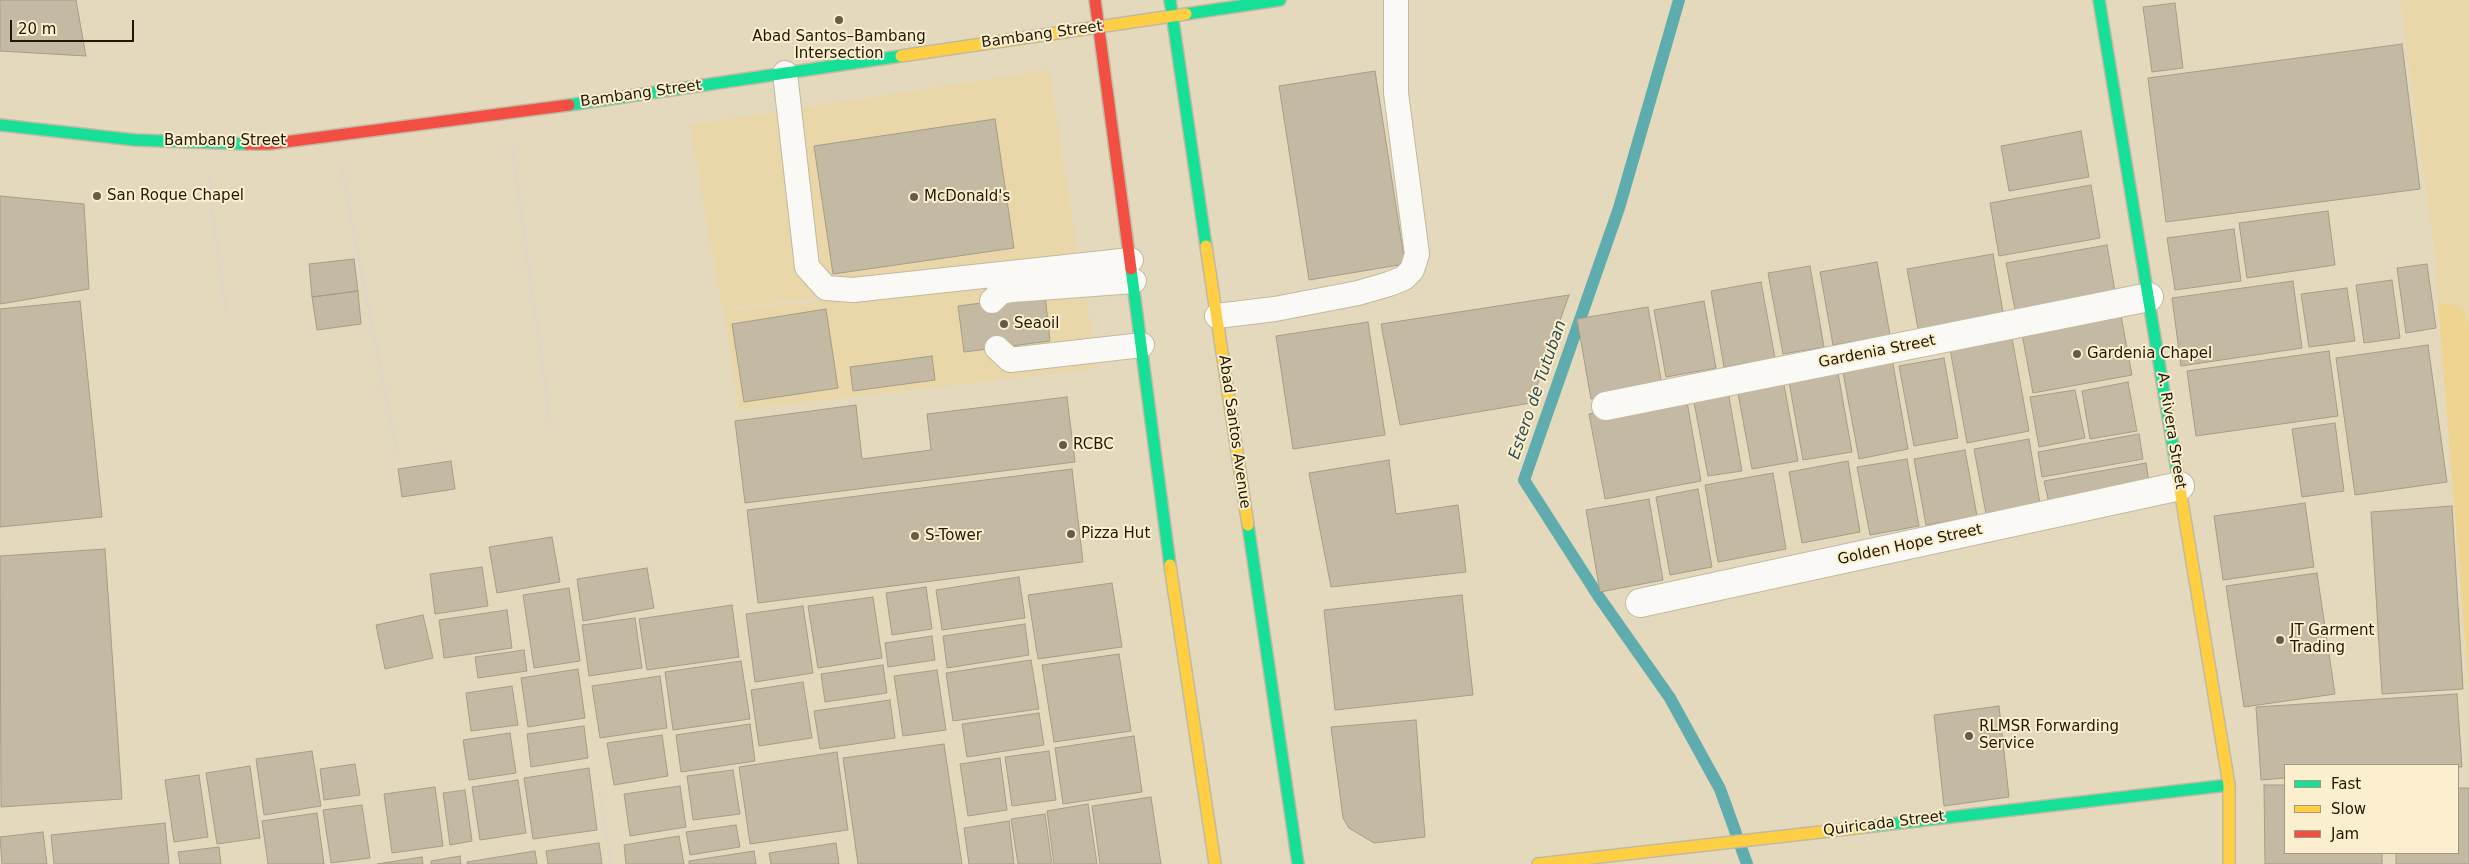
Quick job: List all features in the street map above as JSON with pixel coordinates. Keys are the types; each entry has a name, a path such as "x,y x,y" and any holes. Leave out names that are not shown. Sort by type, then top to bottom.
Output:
{"street":[{"path":"1096,0 1177,613 1215,864"},
{"name":"Abad Santos Avenue","path":"1170,0 1298,864"},
{"name":"Bambang Street","path":"0,125 135,140 204,144 270,144 507,114 1280,0"},
{"name":"A. Rivera Street","path":"2099,0 2229,785 2229,864"},
{"name":"Gardenia Street","path":"1606,406 2149,297"},
{"name":"Golden Hope Street","path":"1640,603 2180,486"},
{"name":"Quiricada Street","path":"1538,864 2229,785"}],"lane":[{"path":"1218,316 1275,309 1358,293 1404,278 1412,270 1417,254 1396,93 1396,0"},
{"path":"785,74 807,267 826,288 853,290 1133,270"},
{"path":"992,302 1000,292 1133,270"},
{"path":"997,348 1010,360 1142,345"}],"path":[{"path":"507,114 550,420"},
{"path":"336,137 398,454"},
{"path":"204,144 226,312"},
{"path":"600,793 610,864"}],"shaded area":[{"path":"2400,0 2469,0 2469,689 2434,247"},
{"path":"1049,70 1081,275 852,294 722,309 690,125"},
{"path":"1082,279 1099,368 739,410 724,310"},
{"path":"2438,304 2456,305 2466,314 2469,330 2469,689"}],"building":[{"path":"0,0 76,0 86,56 0,51"},
{"path":"2175,3 2183,68 2152,72 2143,7"},
{"path":"2402,44 2420,189 2166,222 2148,78"},
{"path":"1375,71 1405,264 1309,280 1279,86"},
{"name":"McDonald's","path":"995,119 1014,248 833,274 814,146"},
{"path":"2081,131 2089,177 2009,191 2001,146"},
{"path":"2091,185 2100,238 1999,256 1990,203"},
{"path":"0,196 84,204 89,289 0,304"},
{"path":"2328,211 2335,265 2247,278 2239,223"},
{"path":"2234,229 2241,281 2175,290 2167,238"},
{"path":"2107,245 2116,297 2016,315 2006,263"},
{"path":"1993,254 2004,318 1919,334 1907,269"},
{"path":"354,259 358,291 312,297 309,264"},
{"path":"1877,262 1890,335 1833,345 1820,272"},
{"path":"2427,264 2436,328 2406,333 2397,268"},
{"path":"1810,266 1824,347 1783,354 1768,273"},
{"path":"2392,280 2400,338 2364,343 2356,285"},
{"path":"2293,281 2302,348 2181,366 2172,298"},
{"path":"1761,282 1775,358 1724,367 1711,291"},
{"path":"2347,288 2355,341 2309,347 2301,294"},
{"path":"358,291 361,324 317,330 312,297"},
{"name":"Seaoil","path":"1045,295 1050,341 964,352 958,306"},
{"path":"1569,295 1531,403 1400,425 1381,324"},
{"path":"80,301 102,517 0,527 0,309"},
{"path":"1704,301 1716,368 1666,377 1654,310"},
{"path":"1648,307 1662,385 1591,399 1577,319"},
{"path":"826,309 838,388 744,402 732,324"},
{"name":"Gardenia Chapel","path":"2121,316 2132,375 2033,393 2022,334"},
{"path":"1368,322 1385,435 1293,449 1276,336"},
{"path":"2012,338 2029,431 1967,443 1950,349"},
{"path":"2428,345 2447,482 2355,495 2336,358"},
{"path":"2329,351 2338,416 2196,436 2187,371"},
{"path":"932,356 935,380 853,391 850,367"},
{"path":"1892,358 1908,449 1859,459 1842,367"},
{"path":"1944,358 1958,438 1914,446 1899,366"},
{"path":"1838,373 1852,452 1803,460 1789,382"},
{"path":"1783,379 1798,461 1752,469 1737,388"},
{"path":"2128,382 2137,431 2090,439 2082,391"},
{"path":"2075,390 2085,438 2039,447 2030,397"},
{"path":"1728,391 1742,471 1708,476 1693,397"},
{"path":"1686,396 1701,481 1605,499 1589,414"},
{"path":"1067,397 1075,462 745,503 735,421 856,405 862,459 931,450 927,414"},
{"path":"2335,423 2344,491 2302,497 2292,429"},
{"path":"2139,434 2143,459 2042,477 2038,452"},
{"path":"2029,439 2040,504 1986,514 1974,449"},
{"path":"1965,450 1977,516 1926,525 1914,459"},
{"path":"1907,459 1919,526 1870,535 1857,467"},
{"path":"1389,460 1396,514 1458,505 1466,572 1331,587 1309,473"},
{"path":"451,461 455,489 402,497 398,469"},
{"path":"1848,461 1860,532 1802,543 1789,472"},
{"path":"2146,463 2150,489 2050,508 2044,481"},
{"name":"S-Tower","path":"1072,469 1083,562 758,603 747,510"},
{"path":"1773,473 1786,549 1718,562 1705,485"},
{"path":"1698,489 1712,567 1670,575 1656,497"},
{"path":"1649,499 1663,580 1600,592 1586,510"},
{"path":"2305,503 2314,567 2223,580 2214,516"},
{"path":"2452,506 2463,689 2382,694 2371,512"},
{"path":"552,537 560,582 497,593 489,547"},
{"path":"105,549 122,799 1,807 0,556"},
{"path":"482,567 488,606 435,614 430,574"},
{"path":"647,568 654,608 583,621 577,579"},
{"name":"JT Garment Trading","path":"2317,573 2335,694 2244,707 2226,586"},
{"path":"1019,577 1025,618 942,630 936,590"},
{"path":"1112,583 1122,647 1038,659 1028,595"},
{"path":"926,587 932,629 892,635 886,593"},
{"path":"569,588 580,661 534,668 523,595"},
{"path":"1462,595 1473,695 1335,710 1324,610"},
{"path":"873,597 882,658 818,668 808,606"},
{"path":"732,605 739,657 647,670 639,619"},
{"path":"803,606 813,673 755,682 746,614"},
{"path":"507,610 512,648 444,658 439,620"},
{"path":"423,615 433,658 385,669 376,625"},
{"path":"635,618 642,668 589,676 582,625"},
{"path":"1025,624 1029,655 947,668 943,636"},
{"path":"932,636 935,660 888,667 885,643"},
{"path":"524,650 527,671 478,678 475,657"},
{"path":"1119,654 1131,731 1054,742 1042,665"},
{"path":"1031,660 1039,709 953,721 946,673"},
{"path":"741,661 750,719 673,730 665,672"},
{"path":"883,665 887,693 825,702 821,674"},
{"path":"578,669 585,718 528,727 521,678"},
{"path":"937,670 946,730 903,736 894,676"},
{"path":"660,676 667,728 600,738 592,686"},
{"path":"803,682 812,738 759,746 751,690"},
{"path":"512,686 518,725 471,731 466,693"},
{"path":"2457,694 2462,767 2459,767 2459,764 2284,764 2284,778 2261,780 2256,707"},
{"path":"890,700 895,738 820,749 814,711"},
{"name":"RLMSR Forwarding Service","path":"1999,706 2009,797 1944,806 1934,715"},
{"path":"1039,713 1044,745 967,757 962,724"},
{"path":"1416,720 1425,837 1374,843 1349,828 1343,818 1331,727"},
{"path":"750,724 755,761 681,772 676,735"},
{"path":"584,726 588,758 531,767 527,734"},
{"path":"510,733 516,773 469,780 463,740"},
{"path":"662,735 668,776 614,785 607,743"},
{"path":"1134,736 1142,792 1063,804 1055,748"},
{"path":"944,744 962,864 858,864 843,758"},
{"path":"312,751 321,806 264,815 256,759"},
{"path":"1049,751 1056,800 1012,806 1005,757"},
{"path":"837,752 848,830 750,844 739,767"},
{"path":"1000,758 1007,810 968,816 960,764"},
{"path":"355,764 360,795 324,800 320,769"},
{"path":"250,766 260,838 217,844 206,773"},
{"path":"589,768 597,830 533,839 524,778"},
{"path":"733,770 740,814 693,820 687,776"},
{"path":"199,775 208,837 174,842 165,780"},
{"path":"518,780 526,833 480,840 472,787"},
{"path":"2264,785 2284,785 2284,854 2382,854 2382,864 2265,864"},
{"path":"680,786 686,827 630,836 624,794"},
{"path":"435,787 443,846 392,853 384,794"},
{"path":"2459,788 2469,788 2469,864 2396,864 2396,854 2459,854"},
{"path":"465,790 472,841 450,845 443,793"},
{"path":"1151,797 1161,864 1100,864 1092,806"},
{"path":"1088,804 1097,864 1054,864 1047,811"},
{"path":"362,805 370,858 331,863 323,810"},
{"path":"317,813 324,864 268,864 262,821"},
{"path":"1045,814 1052,864 1018,864 1011,819"},
{"path":"1009,821 1014,864 969,864 964,828"},
{"path":"165,823 169,864 54,864 51,835"},
{"path":"736,825 740,847 690,855 686,832"},
{"path":"43,832 47,864 2,864 0,837"},
{"path":"679,836 684,864 626,864 624,845"},
{"path":"599,843 602,864 548,864 546,851"},
{"path":"836,843 839,864 771,864 769,853"},
{"path":"219,847 221,864 180,864 178,852"},
{"path":"535,851 537,864 467,864 467,862"},
{"path":"754,851 756,864 689,864 689,861"},
{"path":"460,856 461,864 431,864 431,861"},
{"path":"422,857 423,864 377,864"}],"waterway":[{"name":"Estero de Tutuban","path":"1679,0 1619,208 1524,480 1599,597 1670,698 1720,789 1747,864"}],"traffic: fast":[{"path":"1170,0 1206,246"},
{"path":"1186,14 1280,0"},
{"path":"2099,0 2178,477"},
{"path":"569,105 901,56"},
{"path":"0,125 135,140 248,144"},
{"path":"1131,269 1170,565"},
{"path":"1248,525 1298,864"},
{"path":"1865,827 2229,785"}],"traffic: slow":[{"path":"901,56 1186,14"},
{"path":"1206,246 1248,525"},
{"path":"2178,477 2229,785 2229,864"},
{"path":"1170,565 1215,864"},
{"path":"1538,864 1865,827"}],"traffic: jam":[{"path":"1095,0 1131,269"},
{"path":"248,144 269,144 569,105"}],"place":[{"name":"Abad Santos–Bambang Intersection","path":"839,20"},
{"name":"San Roque Chapel","path":"97,196"},
{"name":"McDonald's","path":"914,197"},
{"name":"Seaoil","path":"1004,324"},
{"name":"Gardenia Chapel","path":"2077,354"},
{"name":"RCBC","path":"1063,445"},
{"name":"Pizza Hut","path":"1071,534"},
{"name":"S-Tower","path":"915,536"},
{"name":"JT Garment Trading","path":"2280,640"},
{"name":"RLMSR Forwarding Service","path":"1969,736"}]}
